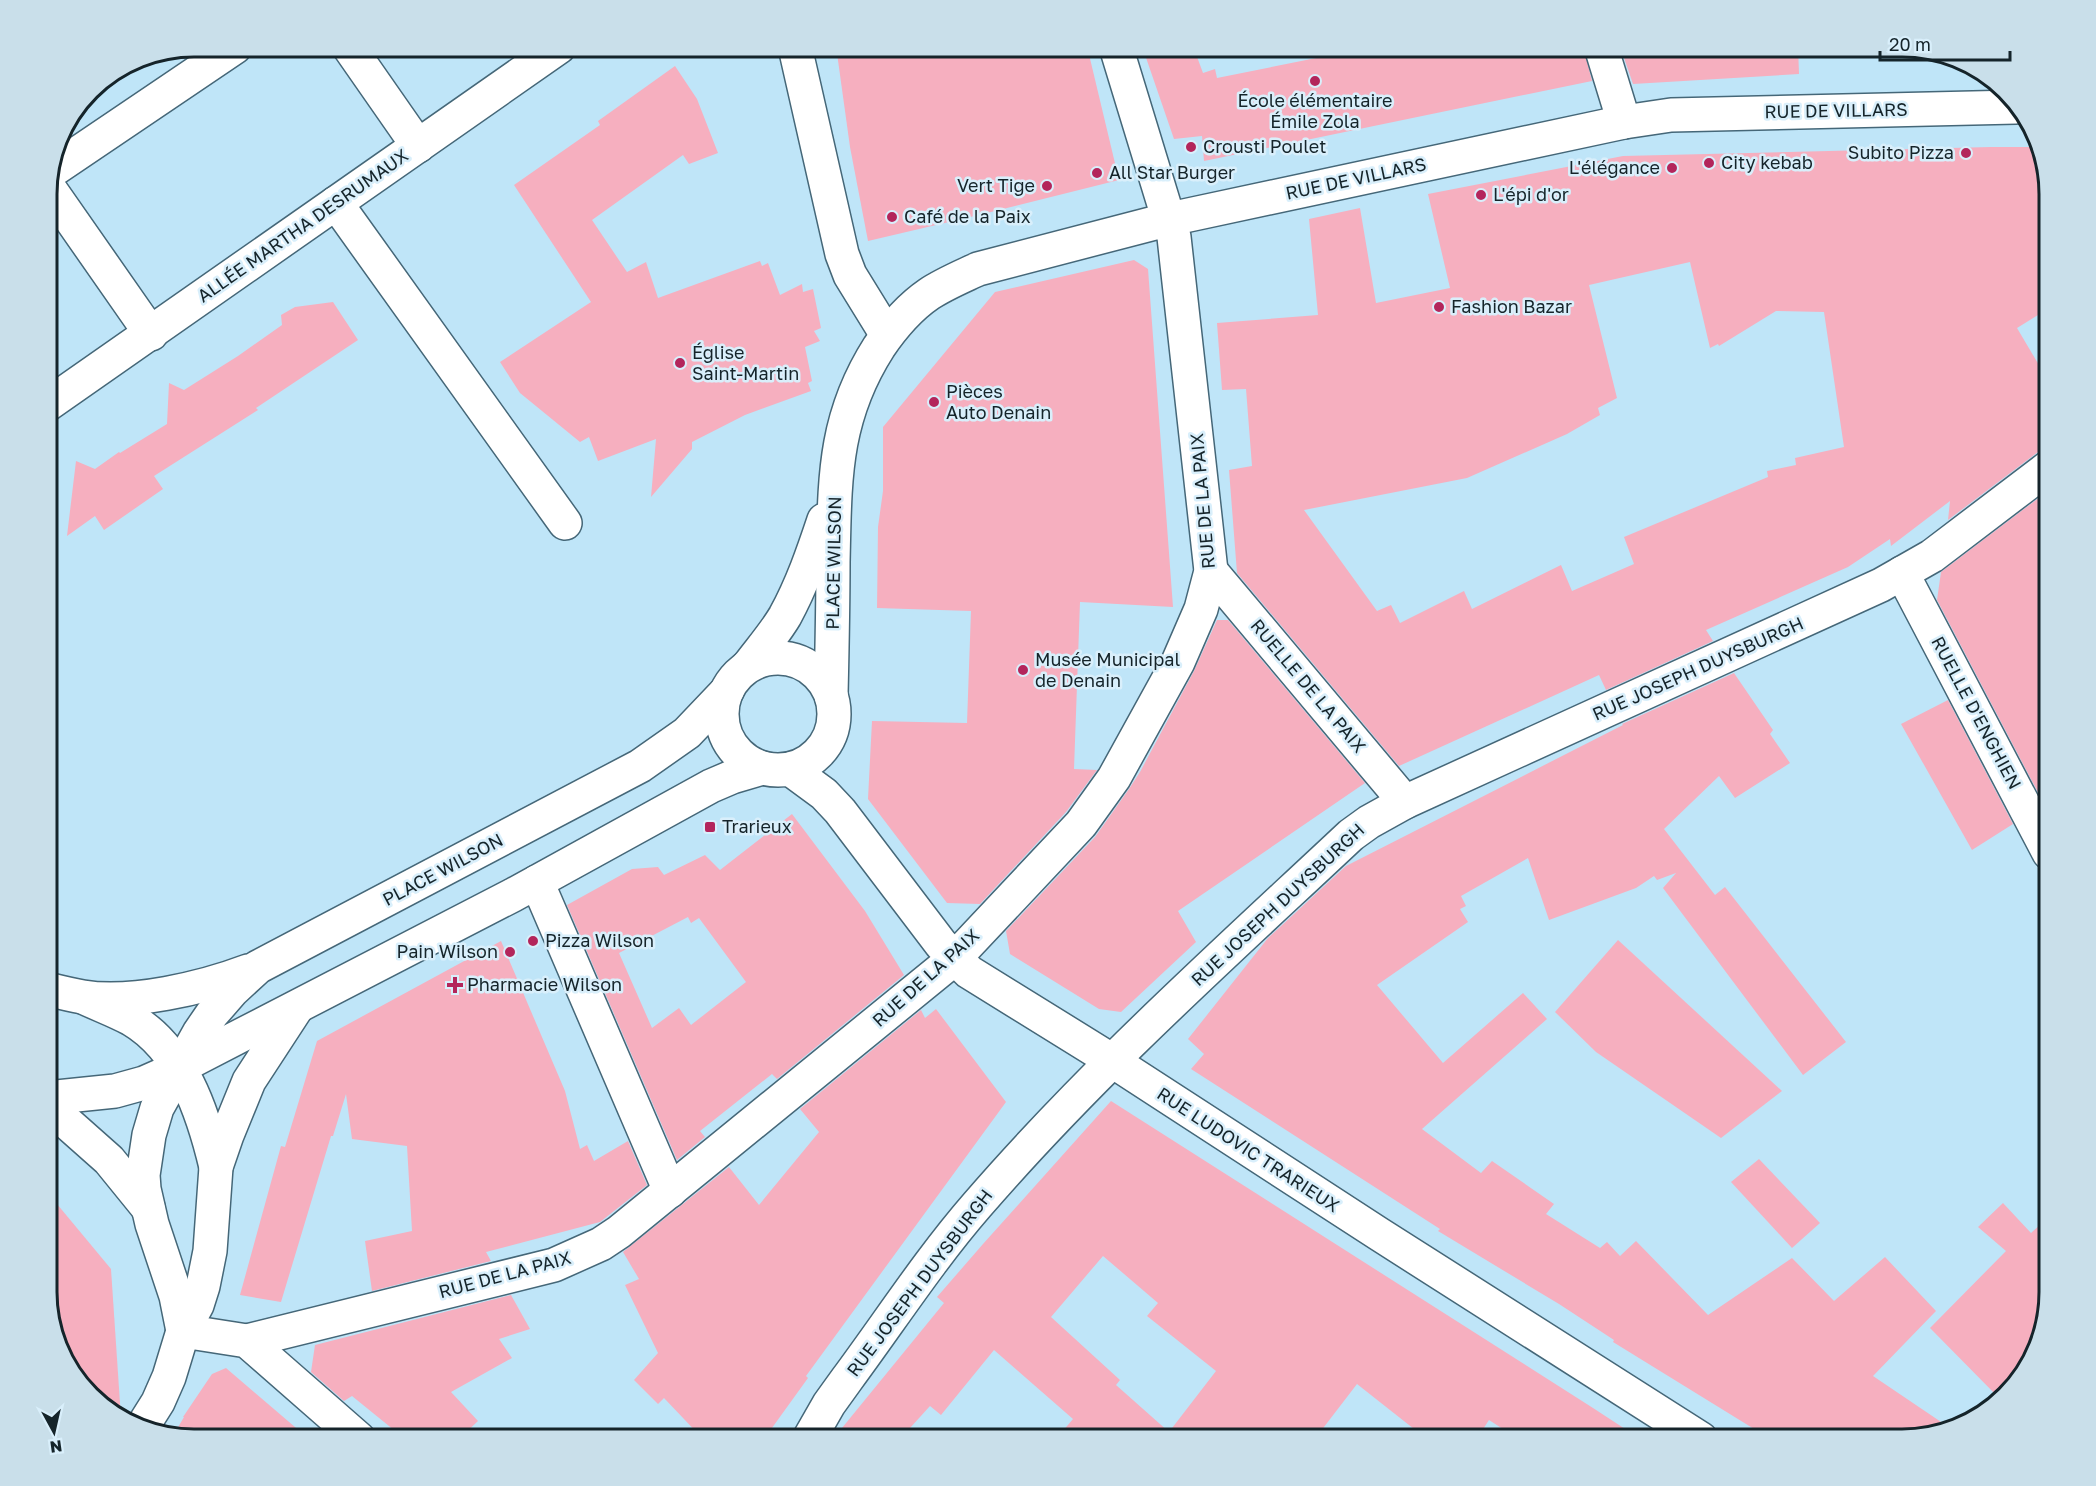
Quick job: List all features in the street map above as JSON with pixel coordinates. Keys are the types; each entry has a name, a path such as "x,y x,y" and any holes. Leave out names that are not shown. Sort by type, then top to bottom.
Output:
{"street":[{"path":"61,165 219,57"},
{"path":"357,57 418,146"},
{"name":"ALLÉE MARTHA DESRUMAUX","path":"57,398 544,57"},
{"path":"797,57 842,254 850,275 887,335"},
{"name":"RUE DE LA PAIX","path":"247,1341 554,1265 601,1244 670,1191 954,959 1080,824 1114,778 1178,662 1201,609 1211,571 1178,258 1170,219 1119,57"},
{"path":"1604,57 1624,122"},
{"name":"RUE DE VILLARS","path":"835,487 842,433 848,410 867,366 887,335 928,294 978,269 1170,219 1624,122 1681,115 2008,107"},
{"path":"57,199 150,334"},
{"path":"336,203 565,523"},
{"name":"RUE JOSEPH DUYSBURGH","path":"815,1429 829,1404 959,1228 1026,1151 1111,1060 1351,835 1405,802 1857,597 1947,545 2039,475"},
{"name":"PLACE WILSON","path":"183,1331 176,1296 148,1208 143,1175 150,1127 157,1108 178,1068 212,1014 233,990 258,968 640,766 687,733 727,691 736,677 749,666 794,598 811,560 835,487"},
{"name":"PLACE WILSON","path":"828,741 835,713 831,695 835,487"},
{"name":"RUELLE DE LA PAIX","path":"1211,571 1405,802"},
{"name":"RUELLE D'ENGHIEN","path":"1902,573 2039,834"},
{"path":"749,666 775,657 793,659 816,672 828,687 831,695"},
{"path":"727,691 723,700 722,719 727,738 745,760 776,769"},
{"path":"57,1097 115,1091 144,1083 178,1068 537,882 711,786 732,777 800,766 816,756 828,741"},
{"name":"RUE LUDOVIC TRARIEUX","path":"828,741 840,811"},
{"name":"RUE LUDOVIC TRARIEUX","path":"776,769 824,794 840,811 954,959 985,984 1111,1060 1359,1222 1684,1429"},
{"path":"537,882 670,1191"},
{"path":"85,998 122,998 176,991 219,982 258,968"},
{"path":"57,991 85,998 131,1020 162,1044 178,1068 204,1121 216,1167"},
{"path":"146,1420 169,1377 183,1331 197,1305 207,1270 216,1167 236,1111 249,1081 297,1007"},
{"path":"57,1114 109,1160 148,1208"},
{"path":"183,1331 247,1341 347,1429"}],"building":[{"path":"838,57 1090,57 1119,180 868,241 850,147"},
{"path":"1146,57 1197,57 1203,73 1215,69 1217,78 1321,57 1586,57 1592,81 1204,161 1202,136 1174,139"},
{"path":"1624,57 1798,57 1799,74 1633,84"},
{"path":"675,66 697,99 718,153 689,164 683,155 592,220 627,272 646,262 658,298 760,261 762,266 768,263 780,295 802,284 803,292 813,289 821,328 814,331 820,341 805,347 812,381 808,383 811,391 745,415 692,442 692,449 651,497 656,439 598,461 589,437 580,442 520,393 500,362 591,302 514,185 600,125 598,121"},
{"path":"2031,147 2038,176 2039,194 2039,314 2017,328 2039,365 2039,452 1948,520 1950,501 1891,546 1890,539 1848,567 1706,630 1713,641 1606,690 1599,675 1399,766 1237,573 1229,470 1252,466 1246,389 1222,390 1217,323 1318,315 1309,219 1360,208 1376,303 1450,288 1428,194 1623,156","holes":["1690,262 1710,348 1718,344 1719,346 1776,311 1824,312 1844,447 1795,458 1796,465 1767,471 1768,477 1624,537 1634,564 1572,591 1561,565 1472,609 1464,591 1400,623 1391,605 1377,611 1304,510 1467,478 1567,434 1600,415 1598,408 1617,398 1589,285"]},
{"path":"1134,260 1148,269 1173,607 1080,602 1074,769 1097,770 1066,812 980,904 947,903 868,799 872,721 967,723 971,611 877,608 878,527 883,491 883,427 995,292"},
{"path":"333,302 358,340 256,408 258,410 154,476 163,489 104,530 95,516 67,536 76,461 95,469 167,424 169,383 184,390 282,325 281,315 295,307"},
{"path":"2039,498 2039,794 1937,600 1941,572"},
{"path":"1217,620 1228,620 1365,783 1178,911 1196,942 1121,1012 1099,1009 1010,954 1006,931 1095,837 1129,789 1194,671"},
{"path":"1734,673 1773,730 1770,734 1790,763 1735,798 1719,776 1664,829 1715,895 1725,887 1846,1042 1803,1075 1663,888 1676,873 1657,880 1654,876 1636,888 1549,920 1528,858 1461,896 1466,906 1460,909 1468,922 1377,985 1443,1063 1523,993 1547,1019 1422,1129 1481,1173 1492,1161 1554,1204 1546,1214 1600,1248 1607,1242 1620,1256 1636,1241 1708,1315 1792,1258 1834,1301 1885,1257 1936,1311 1873,1376 1942,1423 1911,1429 1754,1429 1613,1342 1614,1340 1559,1304 1438,1231 1440,1229 1191,1069 1204,1054 1188,1039 1268,938 1346,866 1622,724"},
{"path":"1948,700 2013,824 1972,850 1901,724"},
{"path":"792,814 865,911 904,975 777,1079 772,1074 700,1131 705,1137 677,1160 567,905 632,869 658,867 664,875 705,855 720,870","holes":["688,917 691,923 699,918 746,982 691,1025 679,1008 652,1028 619,953"]},
{"path":"1618,940 1782,1091 1721,1138 1596,1052 1555,1012"},
{"path":"501,941 565,1091 580,1149 587,1145 594,1161 628,1141 647,1185 600,1222 486,1252 491,1261 372,1291 365,1241 412,1231 407,1146 352,1139 346,1094 281,1302 240,1295 281,1146 285,1147 317,1041"},
{"path":"936,1009 1006,1102 806,1376 808,1378 771,1429 693,1429 664,1398 658,1404 634,1380 658,1353 625,1285 639,1279 623,1252 729,1167 759,1205 819,1132 800,1109 921,1010 925,1018"},
{"path":"1111,1101 1625,1429 1503,1429 1489,1420 1483,1429 1414,1429 1357,1384 1322,1429 1171,1429 1216,1371 1147,1316 1158,1303 1103,1256 1051,1317 1120,1380 1116,1385 1166,1429 1064,1429 1073,1419 994,1350 941,1415 930,1406 909,1429 841,1429 944,1303 937,1297"},
{"path":"1759,1159 1820,1223 1792,1248 1731,1182"},
{"path":"2003,1203 2031,1233 2039,1226 2038,1310 2032,1336 2021,1360 1994,1393 1930,1328 2006,1251 1978,1227"},
{"path":"57,1204 111,1269 120,1407 91,1382 80,1368 67,1344 57,1301"},
{"path":"511,1295 530,1329 499,1339 512,1358 451,1392 478,1421 470,1429 393,1429 352,1396 344,1401 311,1372 315,1345"},
{"path":"226,1368 297,1429 178,1428 212,1374"}],"place":[{"name":"École élémentaire Émile Zola","path":"1315,81"},
{"name":"Crousti Poulet","path":"1191,147"},
{"name":"Subito Pizza","path":"1966,153"},
{"name":"City kebab","path":"1709,163"},
{"name":"L'élégance","path":"1672,168"},
{"name":"All Star Burger","path":"1097,173"},
{"name":"Vert Tige","path":"1047,186"},
{"name":"L'épi d'or","path":"1481,195"},
{"name":"Café de la Paix","path":"892,217"},
{"name":"Fashion Bazar","path":"1439,307"},
{"name":"Église Saint-Martin","path":"680,363"},
{"name":"Pièces Auto Denain","path":"934,402"},
{"name":"Musée Municipal de Denain","path":"1023,670"},
{"name":"Trarieux","path":"710,827"},
{"name":"Pizza Wilson","path":"533,941"},
{"name":"Pain Wilson","path":"510,952"},
{"name":"Pharmacie Wilson","path":"455,985"}]}
